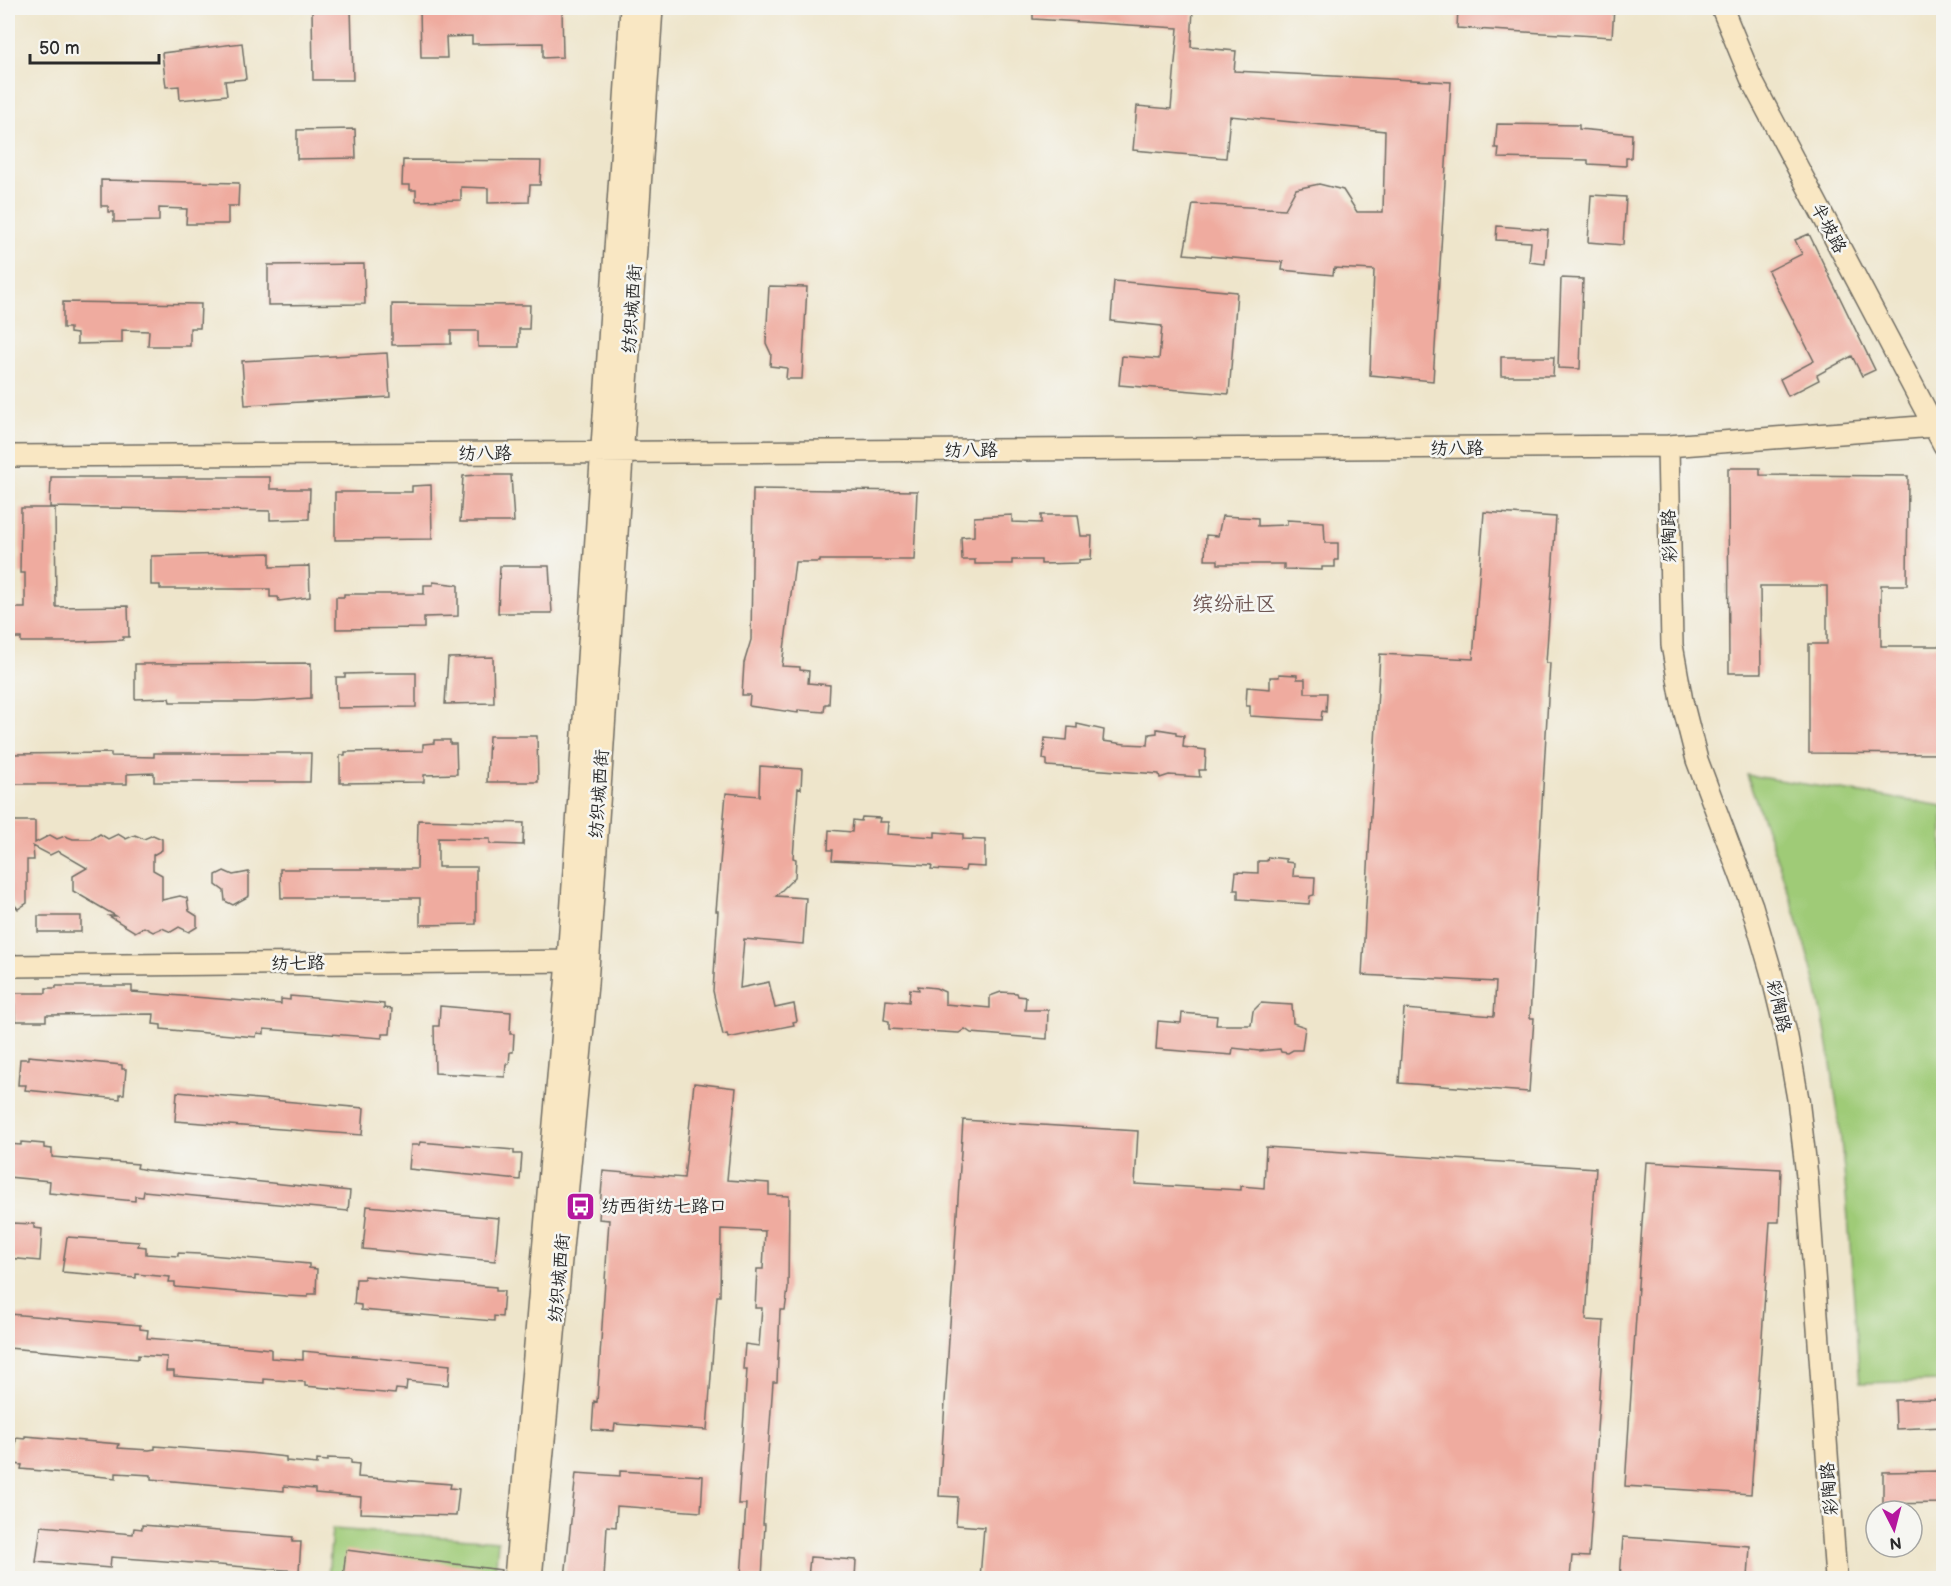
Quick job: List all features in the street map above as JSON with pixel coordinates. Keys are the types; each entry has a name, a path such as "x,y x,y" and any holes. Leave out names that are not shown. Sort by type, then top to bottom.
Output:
{"street":[{"name":"纺织城西街","path":"515,1578 578,961 600,453 631,8"},
{"name":"纺织城西街","path":"531,1578 578,961 622,453 651,8"},
{"name":"半坡路","path":"1722,8 1753,83 1944,445"},
{"name":"纺八路","path":"8,456 1668,446 1934,426"},
{"name":"彩陶路","path":"1668,446 1672,645 1682,701 1698,760 1752,906 1771,971 1798,1099 1807,1176 1836,1578"},
{"name":"纺七路","path":"8,966 578,961"}],"green space":[{"path":"1747,775 1943,806 1943,1381 1860,1383 1842,1148 1821,1008 1797,919"},
{"path":"332,1529 498,1541 495,1578 328,1578"}],"building":[{"path":"312,8 351,8 353,80 313,80"},
{"path":"420,8 562,8 563,57 543,58 543,43 472,44 472,36 446,37 447,58 421,58"},
{"path":"1033,8 1193,8 1191,47 1236,51 1234,71 1451,82 1433,381 1370,375 1374,270 1334,268 1333,275 1282,270 1283,262 1184,254 1193,204 1285,209 1296,189 1319,184 1343,190 1357,212 1383,212 1385,131 1230,116 1226,158 1133,150 1137,106 1171,109 1178,28 1033,19"},
{"path":"1458,8 1614,8 1612,37 1457,28"},
{"path":"242,43 246,79 225,81 227,95 180,100 179,86 166,87 162,53"},
{"path":"1497,124 1579,125 1579,129 1632,134 1631,158 1626,158 1626,166 1588,164 1588,160 1498,158 1499,148 1495,148"},
{"path":"355,129 356,158 297,159 297,130"},
{"path":"403,160 541,161 540,185 530,185 529,202 488,203 488,188 461,187 461,200 416,201 416,190 410,190 410,185 402,185"},
{"path":"101,180 239,183 238,206 228,206 228,224 186,224 187,209 159,208 159,221 114,222 114,212 108,212 108,206 101,206"},
{"path":"1591,195 1626,197 1623,245 1588,242"},
{"path":"1497,226 1548,230 1545,264 1529,262 1531,242 1496,240"},
{"path":"1809,234 1875,370 1862,376 1852,356 1817,375 1819,380 1788,396 1780,379 1814,361 1768,271 1802,254 1795,240"},
{"path":"364,264 365,304 268,305 268,265"},
{"path":"1561,278 1583,279 1580,369 1558,368"},
{"path":"1114,281 1237,292 1229,394 1119,385 1122,356 1159,359 1162,326 1111,321"},
{"path":"769,286 807,287 802,379 786,379 787,368 770,366 771,354 766,343"},
{"path":"63,302 201,304 200,328 190,328 190,346 148,346 149,331 122,330 122,343 77,344 77,334 70,333 70,328 63,328"},
{"path":"392,304 530,305 529,329 519,329 519,347 478,347 478,331 451,331 451,344 392,345"},
{"path":"387,353 390,397 245,405 242,361"},
{"path":"1501,357 1554,357 1553,376 1501,376"},
{"path":"1728,468 1760,468 1760,475 1908,476 1907,585 1881,585 1881,646 1944,646 1944,754 1809,753 1809,644 1827,644 1827,586 1760,586 1761,673 1729,673"},
{"path":"511,475 514,522 460,522 463,476"},
{"path":"51,477 270,477 270,489 310,489 309,519 270,520 270,511 50,507"},
{"path":"431,485 432,539 335,540 335,492 412,492 412,486"},
{"path":"753,489 917,491 914,560 795,562 782,666 800,667 800,670 809,671 808,683 830,685 829,704 825,704 824,712 798,710 798,713 749,706 750,695 742,695 744,663 751,640"},
{"path":"21,508 55,508 56,607 128,606 129,637 123,637 123,640 75,642 21,642 21,638 13,638 12,608 25,608 25,573 20,573"},
{"path":"1484,512 1556,517 1546,663 1550,663 1530,1018 1534,1018 1529,1092 1399,1083 1404,1009 1494,1016 1496,982 1362,975 1380,654 1473,659"},
{"path":"1012,515 1012,522 1041,523 1041,515 1078,515 1081,536 1092,536 1091,559 1079,560 1079,563 1041,564 1041,560 1012,560 1012,564 975,564 975,560 962,560 961,537 974,536 974,517"},
{"path":"1222,516 1258,518 1258,526 1287,525 1287,520 1324,522 1325,543 1338,543 1338,560 1335,560 1335,567 1322,567 1322,570 1284,569 1284,564 1218,564 1218,560 1205,560 1206,535 1218,536"},
{"path":"270,553 270,567 309,566 310,597 279,601 278,597 270,597 270,589 160,589 160,585 151,585 151,556"},
{"path":"500,566 549,566 552,613 498,613"},
{"path":"433,582 458,585 458,616 424,617 424,628 336,629 336,597 344,597 344,594 424,594 424,585 433,585"},
{"path":"493,657 494,703 445,704 448,658"},
{"path":"311,663 311,698 253,702 170,702 169,698 135,699 135,664"},
{"path":"416,673 416,707 337,708 336,677 345,677 345,674"},
{"path":"1279,674 1297,675 1297,679 1305,679 1305,693 1327,693 1326,712 1322,711 1321,720 1250,716 1250,706 1246,706 1247,687 1270,689 1270,677 1279,677"},
{"path":"1077,724 1104,730 1103,741 1125,744 1148,745 1149,734 1157,733 1157,729 1176,732 1176,735 1184,736 1183,747 1206,750 1205,770 1199,770 1200,777 1169,775 1160,778 1159,774 1047,766 1047,760 1043,759 1045,738 1067,740 1068,727 1077,728"},
{"path":"489,736 537,736 538,782 487,782"},
{"path":"434,740 450,740 450,744 456,744 457,774 424,775 424,782 340,783 340,755 345,755 345,752 423,751 423,744 434,743"},
{"path":"111,753 111,756 154,757 154,753 311,753 310,782 154,782 154,773 127,774 127,784 8,784 8,754"},
{"path":"760,766 802,769 801,789 798,788 793,858 796,859 795,877 776,896 806,898 803,944 744,939 740,988 769,982 775,1008 794,1004 797,1021 793,1022 794,1025 728,1038 727,1034 723,1035 713,991 718,911 716,911 726,793 759,796"},
{"path":"862,817 880,818 879,822 888,822 887,834 935,837 935,832 963,834 963,839 985,840 985,867 966,866 965,871 931,869 932,865 832,860 833,850 828,850 829,830 852,832 853,820 861,821"},
{"path":"418,820 524,823 523,845 490,844 490,839 438,838 438,867 476,867 476,924 420,925 420,898 281,898 280,869 417,869"},
{"path":"8,821 35,821 35,843 50,835 57,839 65,836 73,839 92,839 100,834 108,839 118,834 126,839 135,835 144,839 153,835 162,839 162,850 153,855 153,870 162,875 162,900 180,896 187,898 189,911 197,916 197,927 189,932 179,927 171,932 162,928 153,932 144,927 135,932 109,916 116,916 73,891 73,876 87,868 58,851 50,855 33,846 34,860 27,860 27,903 18,909 8,897"},
{"path":"1268,857 1286,859 1286,862 1294,863 1293,876 1315,877 1314,895 1310,896 1309,904 1238,899 1238,890 1234,890 1236,872 1258,873 1258,861 1267,861"},
{"path":"224,871 233,875 249,872 249,896 233,905 225,901 224,891 216,885 216,875"},
{"path":"38,916 81,916 81,932 38,932"},
{"path":"56,986 132,986 132,992 281,1004 281,999 290,1000 290,996 384,1004 384,1008 392,1009 390,1034 382,1034 382,1038 264,1029 264,1034 257,1033 256,1037 182,1031 161,1029 161,1025 153,1024 154,1014 46,1015 46,1021 15,1021 14,993 46,993 46,988 56,988"},
{"path":"918,986 936,988 945,992 945,1004 990,1008 990,996 1001,992 1017,993 1018,996 1026,997 1025,1010 1048,1010 1047,1039 971,1033 965,1029 959,1033 889,1029 889,1021 884,1020 886,1000 909,1002 910,989 919,990"},
{"path":"1261,1003 1292,1005 1293,1023 1305,1027 1302,1050 1293,1050 1288,1053 1281,1052 1280,1049 1259,1051 1233,1048 1232,1055 1156,1049 1158,1021 1181,1023 1182,1013 1217,1016 1216,1025 1251,1025 1253,1011"},
{"path":"440,1006 511,1012 510,1034 514,1034 513,1052 510,1052 509,1064 506,1064 505,1077 435,1073 434,1026 439,1026"},
{"path":"28,1056 122,1065 122,1069 126,1069 124,1094 120,1094 120,1099 25,1090 26,1085 18,1085 20,1059 28,1059"},
{"path":"694,1083 736,1088 727,1180 769,1183 769,1195 789,1196 788,1289 785,1310 780,1310 777,1382 773,1382 763,1524 765,1524 762,1578 741,1578 746,1504 738,1504 747,1369 743,1369 745,1344 759,1346 762,1308 755,1308 757,1269 763,1269 765,1231 721,1229 720,1296 717,1296 707,1430 615,1424 614,1431 592,1430 594,1401 597,1402 609,1220 599,1219 603,1171 684,1178"},
{"path":"177,1092 364,1108 362,1135 175,1121"},
{"path":"963,1120 1138,1131 1135,1184 1241,1190 1241,1186 1264,1188 1266,1147 1596,1168 1586,1320 1604,1321 1589,1557 1572,1556 1570,1578 980,1578 984,1527 956,1525 958,1497 939,1496"},
{"path":"21,1142 44,1144 44,1148 52,1149 52,1157 138,1164 137,1168 146,1170 350,1191 348,1211 144,1191 143,1197 135,1196 135,1201 49,1193 50,1181 8,1177 8,1144 21,1145"},
{"path":"420,1142 514,1150 514,1154 522,1154 520,1180 409,1169 411,1145 419,1145"},
{"path":"1646,1162 1781,1169 1779,1222 1770,1222 1751,1494 1625,1486"},
{"path":"367,1206 499,1218 495,1261 363,1249"},
{"path":"11,1223 34,1224 34,1228 42,1229 40,1261 8,1258 8,1226"},
{"path":"67,1237 139,1242 138,1246 146,1247 146,1254 178,1256 178,1253 199,1254 309,1264 309,1268 317,1269 316,1294 308,1294 308,1297 286,1296 175,1287 175,1282 169,1282 170,1277 136,1274 136,1278 62,1272"},
{"path":"364,1276 496,1287 496,1291 504,1291 502,1317 494,1316 494,1321 361,1310 361,1305 354,1304 356,1279 364,1279"},
{"path":"9,1314 140,1325 140,1329 148,1330 147,1338 271,1349 271,1358 303,1360 303,1351 450,1365 448,1385 407,1381 406,1390 396,1389 395,1394 305,1386 305,1382 264,1379 264,1383 174,1376 174,1371 166,1371 167,1357 138,1355 138,1359 8,1348"},
{"path":"1944,1399 1944,1427 1896,1429 1895,1400"},
{"path":"25,1436 119,1444 118,1448 149,1450 155,1449 155,1446 249,1453 286,1457 286,1461 317,1464 317,1460 328,1461 328,1458 351,1459 351,1463 359,1464 358,1477 451,1484 450,1488 459,1489 456,1516 360,1513 361,1497 315,1493 315,1489 284,1486 284,1491 151,1479 151,1475 116,1473 116,1478 21,1469 22,1465 14,1464 16,1438 25,1439"},
{"path":"620,1471 703,1476 701,1512 617,1506 616,1527 607,1526 604,1578 565,1578 576,1473 620,1476"},
{"path":"1944,1471 1944,1503 1924,1503 1924,1499 1883,1499 1883,1472"},
{"path":"142,1525 293,1537 292,1542 301,1542 299,1571 111,1557 110,1568 36,1562 41,1526 133,1534 134,1528 142,1529"},
{"path":"1623,1537 1750,1546 1748,1578 1620,1578"},
{"path":"346,1550 501,1570 500,1578 343,1578"},
{"path":"810,1557 856,1560 855,1578 808,1578"}],"place":[{"name":"纺西街纺七路口","path":"580,1206"}],"district":[{"name":"缤纷社区","path":"1234,604"}]}
